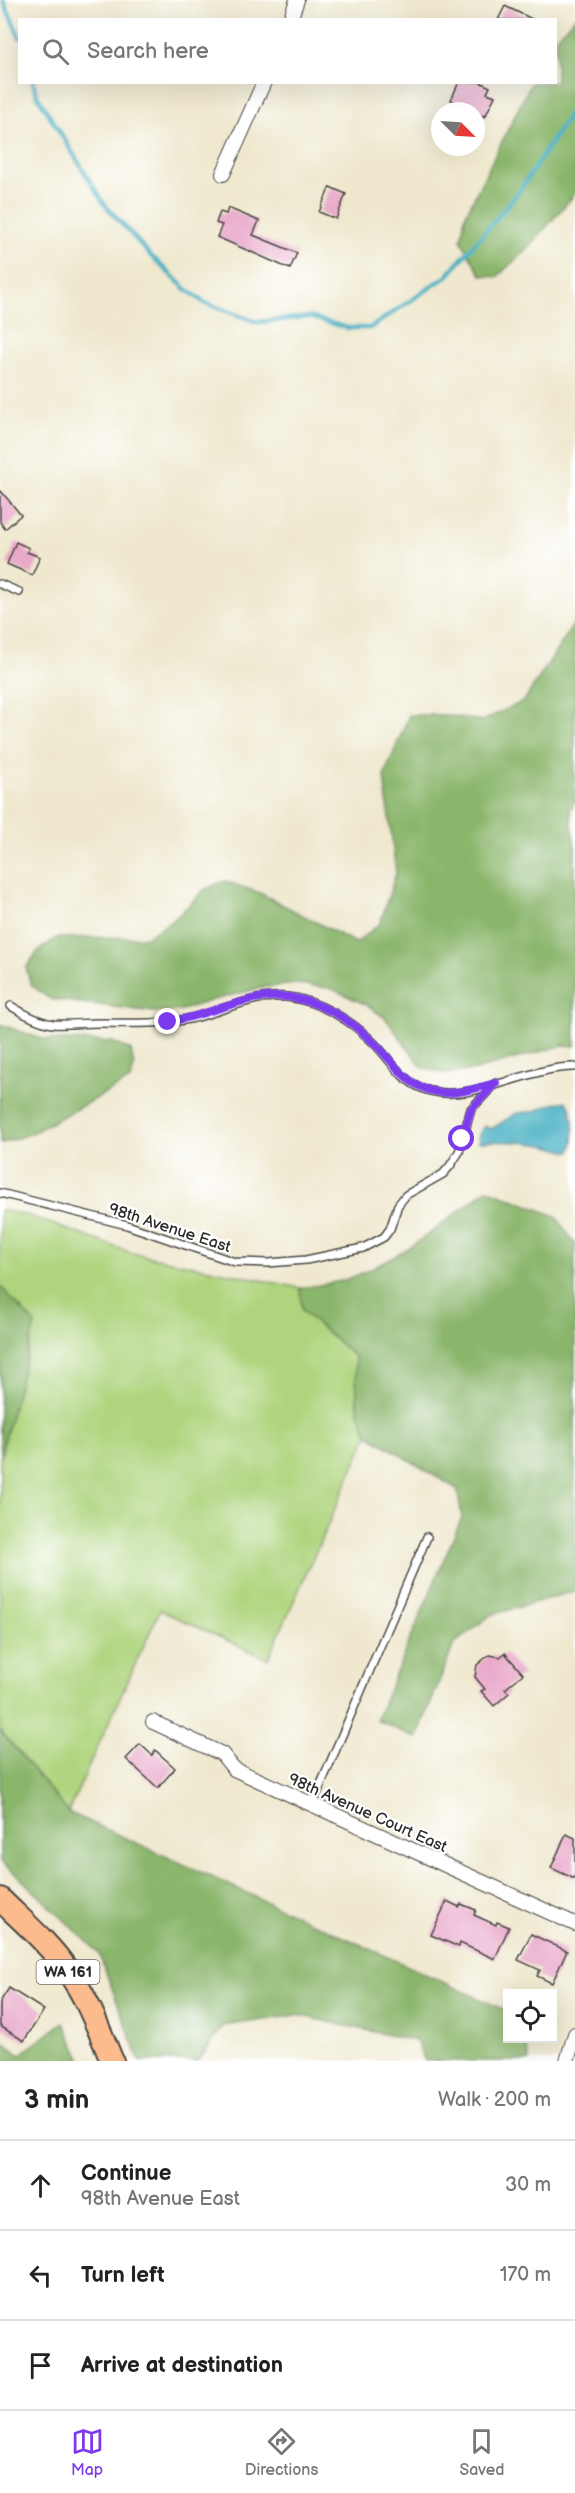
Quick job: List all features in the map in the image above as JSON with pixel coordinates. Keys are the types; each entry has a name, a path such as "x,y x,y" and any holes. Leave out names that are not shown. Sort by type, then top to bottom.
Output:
{"main road":[{"name":"WA 161","path":"0,1899 20,1917 67,1969 94,2019 112,2061"}],"street":[{"path":"291,18 297,0"},
{"path":"223,174 263,84"},
{"name":"98th Avenue Court East","path":"153,1722 222,1754 234,1769 575,1923"},
{"path":"567,2061 575,2034"}],"lane":[{"path":"0,584 19,592"},
{"path":"11,1006 28,1016 53,1024 145,1024 196,1017 251,1000 287,997 318,1006 347,1021 374,1042 403,1077 423,1089 435,1092 458,1093 550,1070 575,1067"},
{"name":"98th Avenue East","path":"0,1193 127,1225 235,1262 268,1263 306,1260 363,1248 384,1237 390,1229 398,1205 406,1195 443,1174 450,1166 459,1152 471,1109 496,1083"},
{"path":"312,1805 427,1537"}],"green space":[{"path":"575,17 575,194 528,248 497,277 481,275 461,240 465,216 531,84 557,84 557,37"},
{"path":"575,622 575,801 570,810 575,847 575,1046 564,1045 476,1070 446,1074 422,1067 386,1019 367,1005 330,988 298,984 265,987 178,1011 154,1012 50,999 31,985 26,968 38,951 56,938 147,937 176,918 204,890 224,881 260,893 356,943 380,923 396,873 384,776 409,715 446,715 482,721 524,701"},
{"path":"0,1024 42,1039 112,1042 131,1050 134,1067 130,1080 32,1133 0,1144"},
{"path":"487,1189 556,1216 575,1244 575,1591 491,1615 454,1644 417,1738 376,1720 462,1517 457,1489 368,1435 358,1410 355,1357 302,1310 300,1288 344,1280 369,1270 405,1250 439,1227"},
{"path":"0,1210 27,1215 132,1253 300,1288 302,1311 355,1357 358,1410 368,1435 268,1659 160,1610 68,1812 0,1730 0,1458 34,1324 0,1286"},
{"path":"0,1286 35,1324 0,1458"},
{"path":"0,1730 68,1812 503,2009 503,2043 526,2043 530,2061 425,2061 416,2041 297,2015 223,2026 199,2061 140,2061 98,1952 17,1875 0,1862"},
{"path":"64,2022 82,2061 0,2061 0,2039 20,2055"}],"water":[{"path":"565,1101 571,1110 572,1117 571,1151 525,1143 479,1142 478,1136 484,1126 491,1129 517,1113 536,1111"}],"building":[{"path":"505,6 530,18 499,18"},
{"path":"458,84 484,84 490,87 487,93 495,96 485,117 485,102 451,100"},
{"path":"330,187 346,194 336,219 319,212"},
{"path":"228,208 259,221 253,235 297,253 290,269 217,237 222,225 216,223 220,212 226,214"},
{"path":"0,490 21,515 5,529 0,522"},
{"path":"16,542 29,548 27,552 40,557 32,575 7,564"},
{"path":"505,1653 523,1674 505,1689 509,1693 494,1706 481,1691 485,1689 475,1677 477,1665 489,1655 500,1657"},
{"path":"140,1744 152,1755 155,1750 175,1768 158,1788 126,1759"},
{"path":"566,1834 575,1838 575,1879 551,1868"},
{"path":"447,1901 459,1907 461,1904 476,1910 474,1915 496,1925 497,1922 509,1927 495,1959 460,1943 459,1947 431,1935"},
{"path":"531,1934 567,1951 552,1983 537,1976 540,1970 518,1960"},
{"path":"9,1988 44,2010 24,2041 0,2026 0,2002"}],"waterway":[{"path":"3,0 18,34"},
{"path":"34,84 38,97 105,205 150,255 186,289 205,303 257,322 309,317 348,328 370,328 447,276 518,193 575,106"}],"route":[{"path":"168,1022 196,1017 233,1004 269,998 287,997 318,1006 333,1012 361,1031 374,1042 403,1077 423,1089 458,1093 496,1083 471,1109 462,1139"}]}
